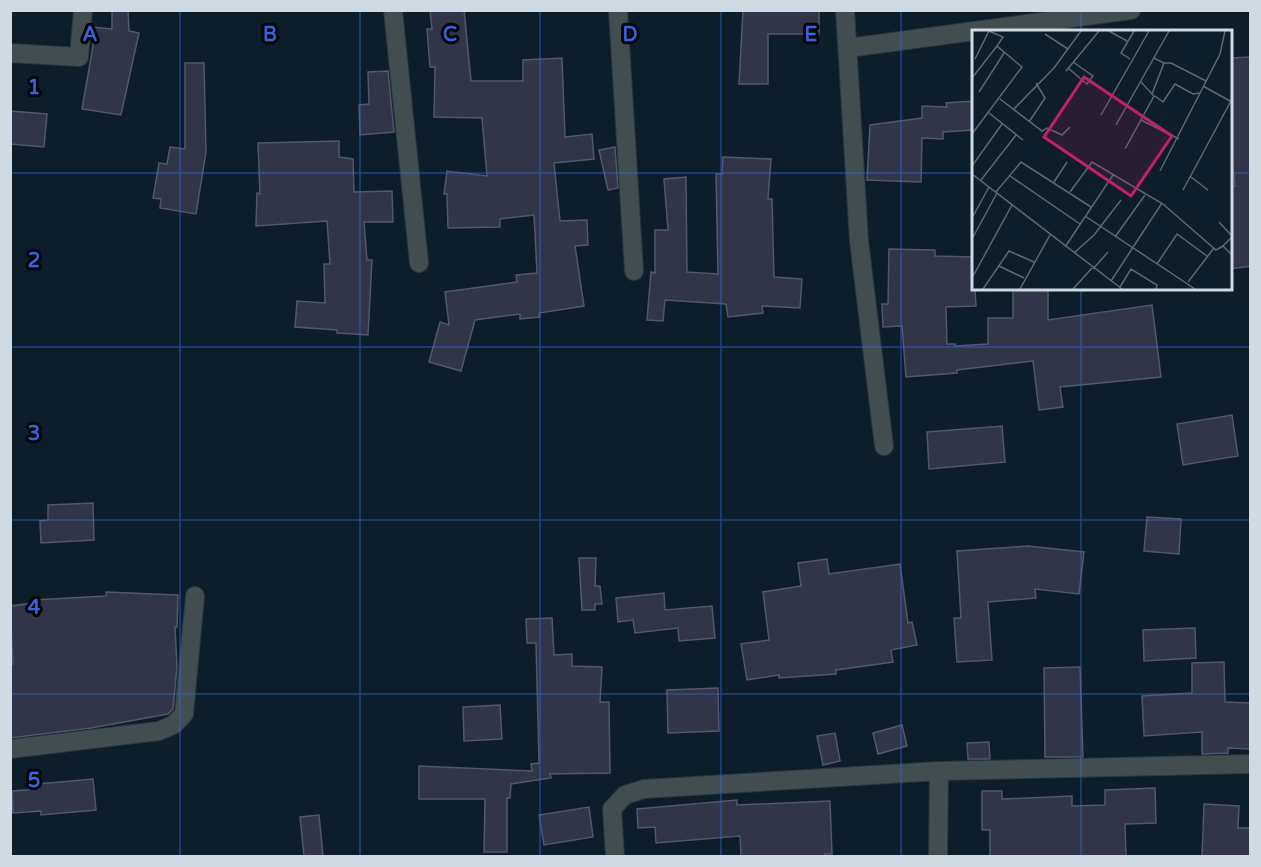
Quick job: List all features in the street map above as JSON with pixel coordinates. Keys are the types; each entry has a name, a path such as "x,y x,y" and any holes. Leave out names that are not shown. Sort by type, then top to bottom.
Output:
{"street":[{"path":"10,53 79,57 83,10"},
{"path":"393,10 419,263"},
{"path":"618,10 634,271"},
{"path":"845,10 859,241 884,446"},
{"path":"982,30 1131,10"},
{"path":"848,48 972,31"},
{"path":"10,749 159,731 173,725 184,714 195,596"},
{"path":"615,856 612,809 625,795 644,789 939,771 1251,764"},
{"path":"938,856 939,771"}],"building":[{"path":"112,10 128,10 129,31 139,33 121,115 82,109 93,46 93,27 112,29"},
{"path":"430,10 464,10 471,81 523,81 523,60 562,58 565,137 592,134 594,159 554,163 560,221 587,220 588,245 575,246 584,306 539,313 540,317 520,319 520,314 475,320 461,371 429,362 440,322 449,325 445,292 517,282 516,275 537,273 534,215 500,219 500,227 448,228 447,194 444,194 447,171 487,176 482,118 434,117 435,67 430,67 427,29 432,29"},
{"path":"743,10 819,10 819,34 768,34 768,84 739,84"},
{"path":"1251,57 1251,266 1231,269 1231,186 1235,186 1231,151 1231,58"},
{"path":"185,63 204,63 206,152 196,214 160,208 161,199 153,198 159,163 167,164 170,147 185,149"},
{"path":"388,71 394,132 360,135 359,105 369,104 368,72"},
{"path":"972,101 972,130 943,132 943,139 922,138 921,182 867,180 870,125 922,118 922,106 947,107 946,103"},
{"path":"10,111 47,114 44,147 10,144"},
{"path":"339,141 339,157 353,159 354,192 392,191 393,222 364,222 367,260 372,260 368,335 295,327 297,301 325,303 324,264 330,264 327,221 256,226 257,193 260,194 258,143"},
{"path":"615,147 618,188 608,190 599,150"},
{"path":"723,157 771,159 768,199 772,199 774,277 802,279 800,308 762,306 763,313 728,317 726,304 665,300 663,321 647,320 651,272 655,273 655,230 668,230 664,179 686,177 687,272 718,274 716,174 722,174"},
{"path":"889,249 935,250 935,256 972,257 972,290 975,290 976,306 946,307 947,344 955,344 955,346 988,344 988,318 1013,318 1013,290 1048,290 1048,320 1152,305 1161,377 1060,387 1063,407 1039,410 1033,361 957,370 957,373 906,377 902,326 883,327 882,304 888,304"},
{"path":"1232,415 1238,456 1183,465 1177,424"},
{"path":"1002,426 1005,462 929,469 927,432"},
{"path":"93,503 94,540 41,543 40,521 48,520 48,505"},
{"path":"1147,517 1181,519 1179,554 1144,551"},
{"path":"1028,546 1084,552 1079,594 1035,589 1036,598 988,602 992,660 957,662 954,618 961,618 957,551"},
{"path":"579,558 596,558 595,586 600,586 602,604 595,604 595,610 582,610"},
{"path":"827,559 829,574 900,564 908,623 912,622 917,645 891,650 893,662 836,670 836,674 779,678 779,675 747,680 741,644 769,640 763,592 801,586 798,563"},
{"path":"106,592 178,595 177,627 175,627 177,667 173,709 168,714 91,728 10,738 10,664 13,664 10,606 33,603 33,600 106,596"},
{"path":"664,593 665,610 712,606 715,638 679,641 678,628 635,633 633,620 618,622 616,598"},
{"path":"552,618 554,655 572,654 572,666 602,667 600,702 609,702 610,773 550,774 551,778 511,784 510,798 507,798 507,852 484,852 485,799 419,799 419,766 532,771 531,764 539,763 536,643 527,643 526,619"},
{"path":"1195,628 1196,658 1144,661 1143,630"},
{"path":"1224,662 1225,702 1251,703 1251,749 1228,748 1228,753 1202,754 1202,732 1144,736 1142,696 1192,693 1192,663"},
{"path":"1080,667 1083,757 1045,757 1044,668"},
{"path":"718,688 719,731 668,733 667,690"},
{"path":"500,705 502,739 464,741 463,707"},
{"path":"902,725 907,746 878,754 873,733"},
{"path":"835,733 840,761 823,765 817,736"},
{"path":"989,742 990,759 968,759 967,743"},
{"path":"93,779 96,810 41,815 41,811 13,813 12,791 39,789 38,784"},
{"path":"1155,788 1156,823 1125,824 1126,856 990,856 990,830 982,830 982,791 1002,791 1002,799 1072,796 1072,806 1105,805 1105,790"},
{"path":"737,800 737,805 830,801 832,854 825,854 825,856 741,856 740,836 656,843 655,827 638,828 637,809"},
{"path":"1204,804 1239,806 1238,828 1251,828 1251,856 1202,856"},
{"path":"589,807 593,837 544,845 539,815"},
{"path":"319,815 323,856 304,856 300,817"}]}
